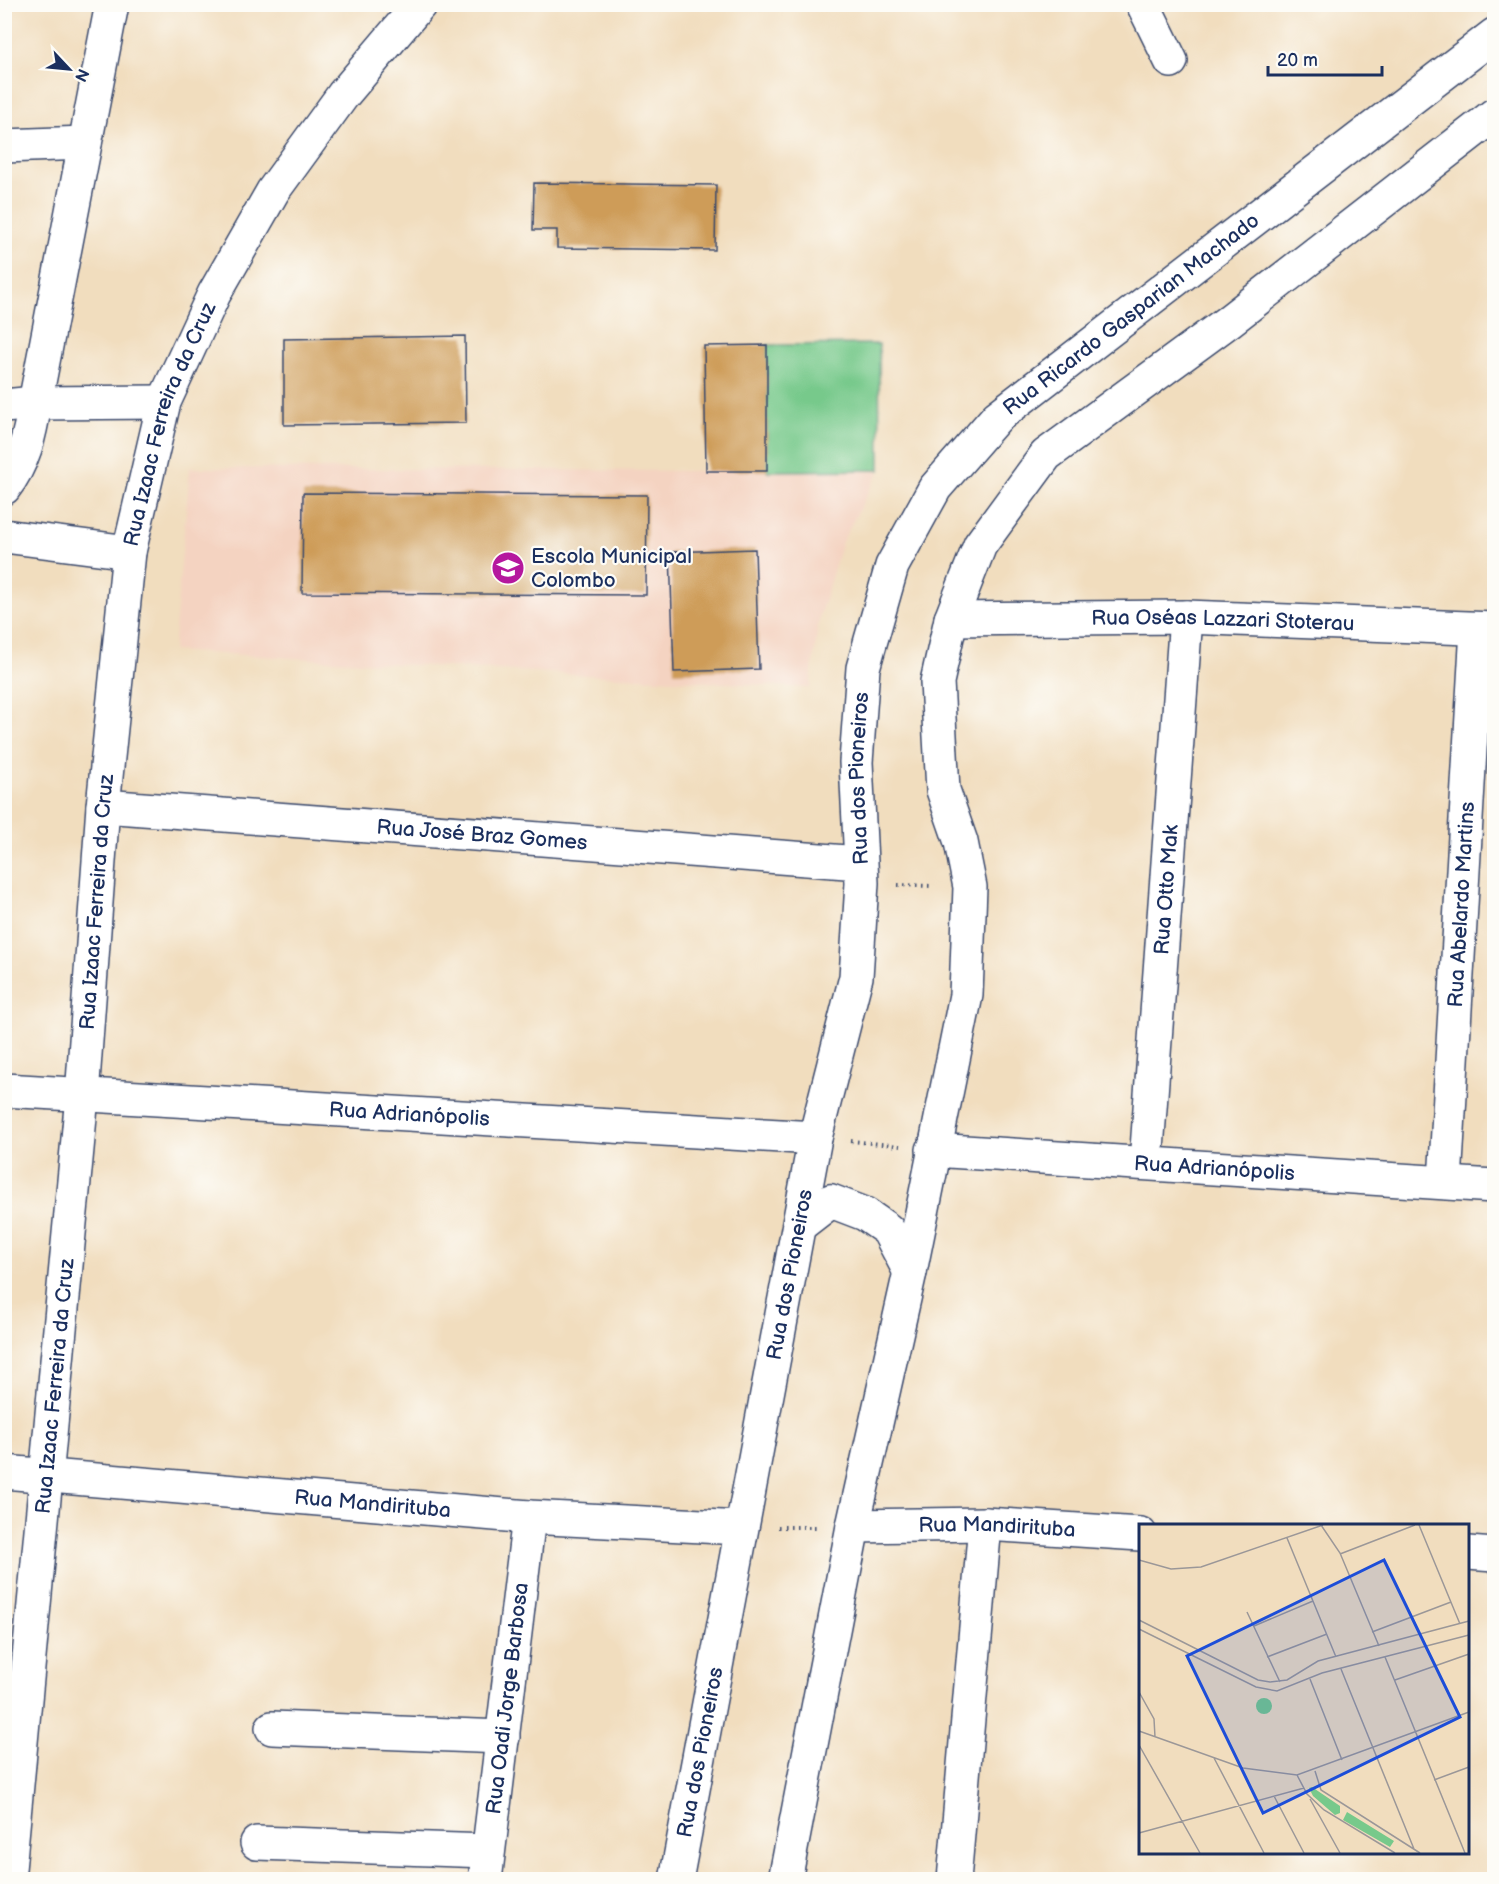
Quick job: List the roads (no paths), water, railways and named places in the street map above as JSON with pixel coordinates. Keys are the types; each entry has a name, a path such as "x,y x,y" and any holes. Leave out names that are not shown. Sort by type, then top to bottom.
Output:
{"street":[{"path":"4,488 14,476 29,441 20,405 85,143 112,4"},
{"name":"Rua Izaac Ferreira da Cruz","path":"8,1880 82,1096 103,806 129,552 164,402 214,294 273,191 342,95 420,4"},
{"path":"1143,4 1171,61"},
{"name":"Rua Ricardo Gasparian Machado","path":"863,668 892,566 935,488 997,417 1494,35"},
{"path":"784,1880 853,1526 909,1272 966,995 970,887 961,842 943,790 937,682 951,619 980,546 1046,454 1229,321 1494,115"},
{"path":"4,146 85,143"},
{"path":"20,405 164,402"},
{"path":"4,536 129,552"},
{"name":"Rua Oséas Lazzari Stoterau","path":"951,619 1186,616 1486,629"},
{"name":"Rua Otto Mak","path":"1146,1163 1186,616"},
{"name":"Rua Abelardo Martins","path":"1445,1182 1486,629"},
{"name":"Rua dos Pioneiros","path":"679,1871 815,1138 856,977 861,873 856,762 863,668"},
{"name":"Rua José Braz Gomes","path":"103,806 861,873"},
{"name":"Rua Adrianópolis","path":"4,1090 815,1138"},
{"name":"Rua Adrianópolis","path":"933,1150 1494,1186"},
{"path":"800,1225 831,1201 865,1215 888,1230 909,1272"},
{"name":"Rua Mandirituba","path":"4,1472 529,1517 741,1528"},
{"name":"Rua Oadi Jorge Barbosa","path":"486,1865 529,1517"},
{"path":"954,1880 985,1524"},
{"name":"Rua Mandirituba","path":"853,1526 985,1524 1139,1534"},
{"path":"1469,1553 1494,1555"},
{"path":"272,1728 503,1737"},
{"path":"256,1843 486,1865"}],"place":[{"name":"Escola Municipal Colombo","path":"508,568"}]}
